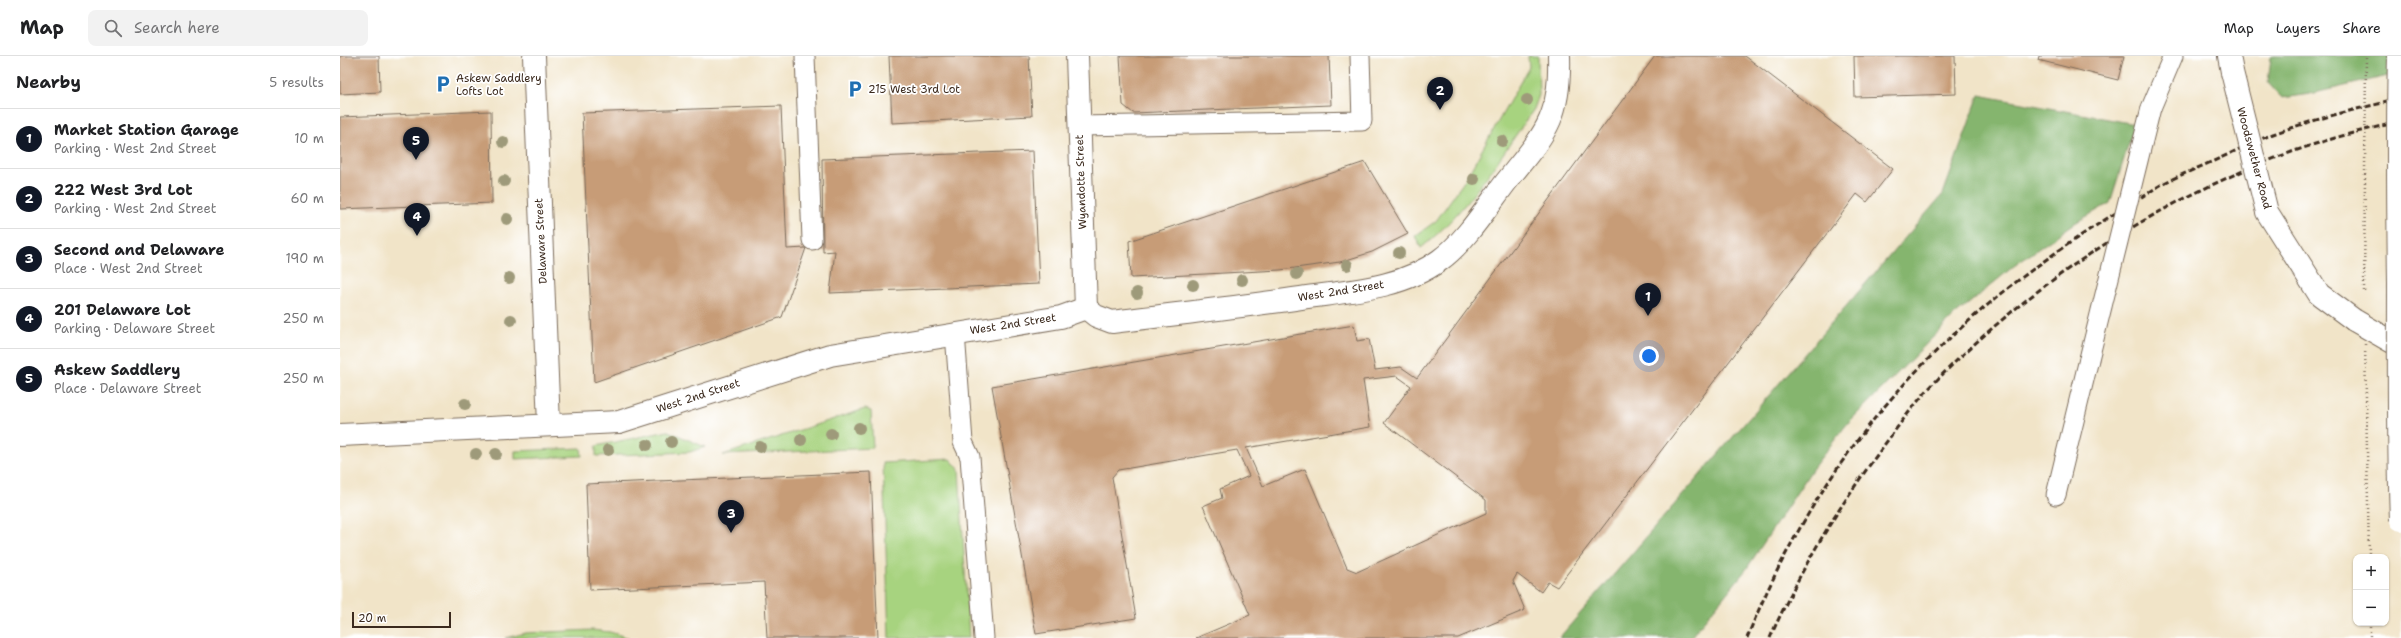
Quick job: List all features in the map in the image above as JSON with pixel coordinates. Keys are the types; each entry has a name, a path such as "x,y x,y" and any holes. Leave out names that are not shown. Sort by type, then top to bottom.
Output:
{"main road":[{"name":"Delaware Street","path":"534,56 549,425"},
{"name":"Wyandotte Street","path":"1077,56 1086,308"},
{"name":"West 2nd Street","path":"340,435 619,422 830,355 956,333 1061,317 1086,308 1096,316 1112,322 1249,306 1381,286 1419,273 1451,252 1540,140 1553,118 1557,104 1559,56"},
{"path":"2399,56 2396,214 2399,283 2397,423 2401,520"},
{"name":"Woodswether Road","path":"2231,64 2267,212 2320,294 2354,320 2401,347"}],"lane":[{"path":"805,56 812,240"},
{"path":"1079,126 1362,121 1360,56"},
{"path":"2056,495 2151,108 2173,56"},
{"path":"956,333 963,442 970,457 984,638"}],"path":[{"path":"2370,626 2370,638"}],"green space":[{"path":"1528,56 1538,56 1539,95 1534,109 1482,183 1454,217 1421,248 1415,236 1436,221 1465,180 1529,67"},
{"path":"2401,56 2401,73 2310,94 2282,98 2268,83 2271,57"},
{"path":"1979,95 2135,124 2110,203 2075,223 2014,266 1955,315 1847,424 1813,468 1745,571 1690,638 1559,638 1943,194"},
{"path":"865,409 871,411 873,448 723,455"},
{"path":"668,431 705,447 690,452 596,456 596,446"},
{"path":"581,448 582,456 515,459 515,451"},
{"path":"950,459 959,469 969,638 889,638 883,463"},
{"path":"592,630 610,632 629,638 505,638 526,633"}],"building":[{"path":"340,56 379,56 380,92 340,94"},
{"path":"889,56 1029,56 1032,116 892,123"},
{"path":"1120,56 1329,56 1331,105 1133,113 1123,105"},
{"path":"1655,56 1745,56 1893,169 1867,202 1857,194 1557,587 1548,582 1541,592 1517,574 1513,581 1525,610 1458,638 1196,638 1250,615 1203,506 1222,498 1220,489 1249,476 1237,450 1118,470 1112,477 1136,618 1036,634 992,386 1354,325 1357,341 1369,339 1375,370 1401,367 1417,378","holes":["1397,376 1411,386 1384,423 1486,500 1486,513 1357,572 1347,568 1305,469 1263,486 1246,448 1370,427 1363,380"]},
{"path":"1854,56 1955,56 1956,94 1855,97"},
{"path":"2039,56 2124,56 2118,80 2038,60"},
{"path":"781,106 787,249 806,248 782,317 594,382 582,113"},
{"path":"491,111 492,203 340,209 340,117"},
{"path":"1033,151 1039,284 830,293 835,251 823,252 822,159"},
{"path":"1365,162 1408,234 1372,252 1340,262 1280,270 1131,278 1129,241"},
{"path":"871,472 878,638 767,638 764,582 590,590 586,484"}],"railway":[{"path":"1747,638 1774,576 1790,546 1806,517 1843,460 1884,407 1910,378 1936,351 1994,300 2024,276 2087,231 2168,181 2273,134 2337,114 2401,99"},
{"path":"1770,638 1793,590 1832,521 1905,417 1935,382 1983,336 2035,293 2091,254 2149,218 2210,186 2273,159 2337,138 2401,122"}],"place":[{"name":"Askew Saddlery Lofts Lot","path":"443,84"},
{"name":"215 West 3rd Lot","path":"855,89"},
{"name":"222 West 3rd Lot","path":"1440,110"},
{"name":"Askew Saddlery","path":"416,160"},
{"name":"201 Delaware Lot","path":"417,236"},
{"name":"Market Station Garage","path":"1648,316"},
{"name":"Second and Delaware","path":"731,533"}]}
